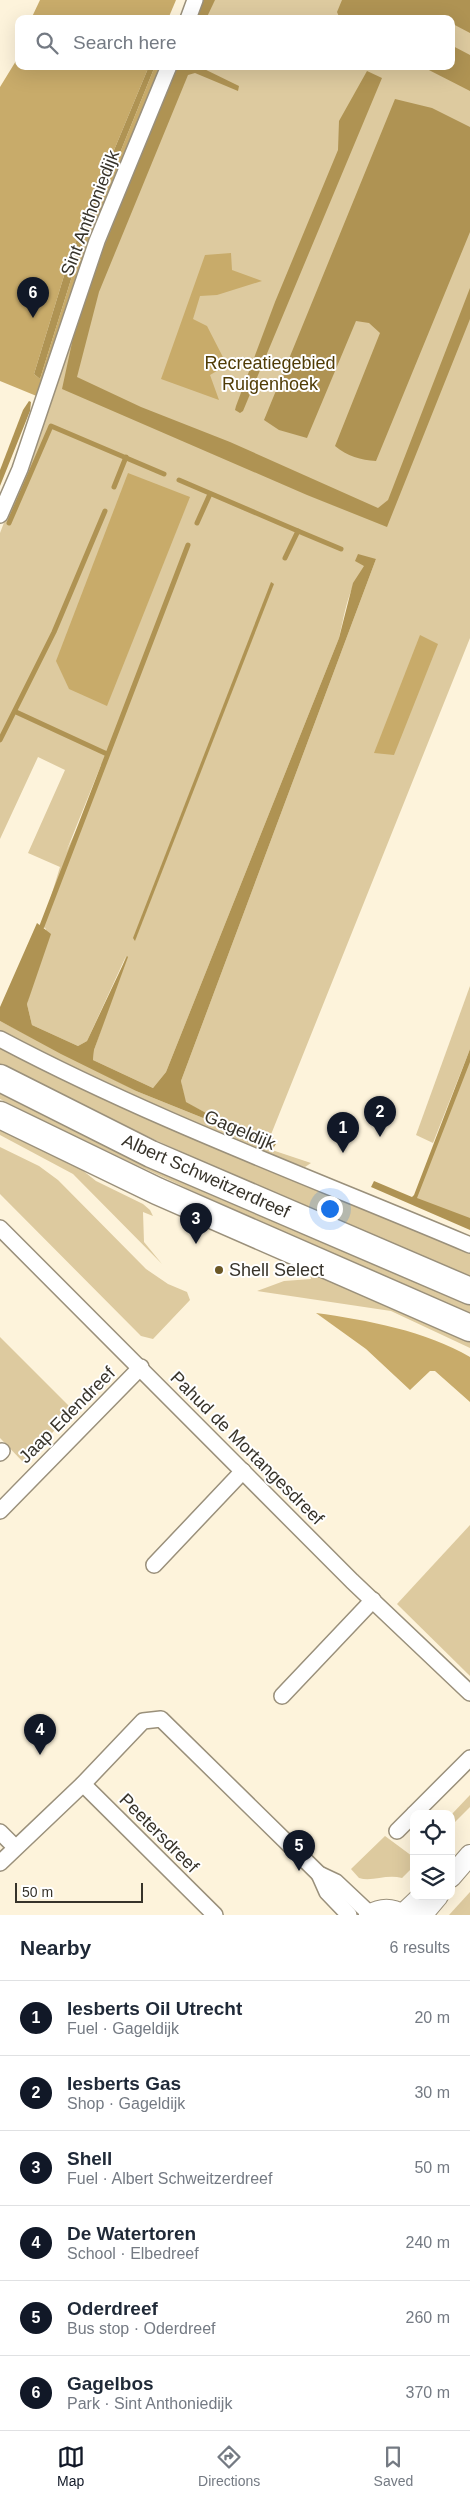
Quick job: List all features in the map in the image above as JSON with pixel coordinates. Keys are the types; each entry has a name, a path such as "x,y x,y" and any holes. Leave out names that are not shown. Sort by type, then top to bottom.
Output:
{"highway":[{"name":"Albert Schweitzerdreef","path":"0,1078 151,1154 470,1291"},
{"name":"Albert Schweitzerdreef","path":"0,1115 157,1191 470,1328"}],"street":[{"path":"189,15 195,0"},
{"name":"Sint Anthoniedijk","path":"0,515 20,469 97,241 166,70"},
{"name":"Gageldijk","path":"0,1038 220,1144 386,1208 470,1245"},
{"name":"Pahud de Mortangesdreef","path":"0,1228 372,1600 470,1693"},
{"name":"Jaap Edendreef","path":"0,1511 140,1367"},
{"path":"154,1565 243,1471"},
{"path":"282,1696 372,1600"},
{"path":"0,1863 83,1784 143,1721 161,1719 319,1874 328,1892 349,1915"},
{"path":"418,1810 470,1758"},
{"name":"Peetersdreef","path":"83,1784 208,1913"},
{"path":"397,1831 410,1818"},
{"path":"0,1832 15,1847"},
{"path":"319,1874 336,1882 369,1914 390,1910 403,1915 418,1900"},
{"path":"422,1915 435,1900"}],"green space":[{"name":"Recreatiegebied Ruigenhoek","path":"199,0 470,0 470,638 270,1137 208,1114 185,1102 181,1081 376,559 367,566 354,584 339,638 166,1072 153,1088 93,1060 94,1050 126,956 87,1041 78,1046 32,1025 27,1004 46,929 42,926 60,867 28,853 65,770 38,757 0,839 0,533 55,390 89,284 173,70 455,70 455,15 193,15","holes":["101,765 102,765 91,799 66,852"]},
{"path":"470,986 470,1049 433,1143 416,1135"},
{"path":"0,1021 136,1091 268,1144 272,1150 311,1163 305,1167 281,1159 233,1141 162,1110 14,1039 0,1031"},
{"path":"0,1045 140,1115 243,1160 470,1252 470,1279 292,1202 58,1094 0,1065"},
{"path":"470,1055 470,1225 414,1201"},
{"path":"0,1084 470,1299 470,1314 234,1210 58,1128 0,1099"},
{"path":"0,1124 77,1166 96,1181 143,1204 150,1210 153,1216 143,1212 144,1242 162,1264 73,1174 0,1135"},
{"path":"0,1147 39,1166 58,1180 146,1269 168,1284 187,1292 190,1300 153,1339 141,1336 0,1194"},
{"path":"318,1273 470,1341 470,1348 391,1311 257,1291 284,1281 311,1279 310,1275"},
{"path":"0,1337 74,1411 23,1462 0,1438"},
{"path":"470,1525 470,1676 397,1604"},
{"path":"470,1795 470,1807 455,1822 455,1811"},
{"path":"385,1836 410,1855 410,1870 402,1878 364,1879 359,1878 351,1869"},
{"path":"470,1892 470,1915 449,1915"}],"shaded area":[{"path":"40,0 176,0 170,15 33,15"},
{"path":"203,0 215,0 208,15 197,15"},
{"path":"342,0 470,0 470,33 455,25 455,15 338,15 337,12"},
{"path":"455,47 470,55 470,91 429,70 455,70"},
{"path":"15,63 15,70 147,70 70,256 34,374 40,379 78,257 153,70 160,70 39,397 0,381 0,87"},
{"path":"147,70 153,70 78,257 40,379 34,374 70,256"},
{"path":"175,70 206,70 239,86 238,91 195,73 188,75 99,292 77,377 141,407 230,442 378,508 388,500 470,288 470,319 387,527 307,495 62,389 76,324 89,284"},
{"path":"367,71 382,78 243,411 240,413 235,410 236,406 275,302 338,150 339,121"},
{"path":"395,99 432,108 470,127 470,232 376,461 354,457 335,446 380,333 369,323 356,321 307,438 279,430 264,420"},
{"path":"231,253 232,270 262,281 217,295 200,296 193,319 207,326 227,365 210,375 219,400 161,379 205,255"},
{"path":"29,401 31,402 30,411 0,486 0,470 23,410"},
{"path":"128,473 190,497 107,706 69,689 56,661"},
{"path":"358,554 376,559 181,1081 186,1102 208,1114 274,1139 272,1142 276,1144 272,1150 268,1144 136,1091 61,1054 0,1021 0,1007 37,923 51,934 27,1004 32,1025 78,1046 87,1041 127,956 94,1050 93,1060 153,1088 166,1072 339,638 353,583 364,566 355,561"},
{"path":"271,582 274,584 135,941 133,938"},
{"path":"420,635 438,644 394,755 374,753"},
{"path":"470,1049 470,1062 417,1198 470,1218 470,1230 371,1187 374,1181 412,1197 414,1195"},
{"path":"316,1313 376,1323 415,1333 435,1340 470,1357 470,1402 435,1371 430,1371 410,1390 366,1349"}],"waterway":[{"path":"9,523 51,426 164,474"},
{"path":"114,487 126,457"},
{"path":"179,480 298,531"},
{"path":"197,523 210,494"},
{"path":"0,740 54,632 105,511"},
{"path":"285,558 298,531 341,549"},
{"path":"42,926 188,545"},
{"path":"16,712 107,754"}],"place":[{"name":"Gagelbos","path":"33,318"},
{"name":"Iesberts Gas","path":"380,1137"},
{"name":"Iesberts Oil Utrecht","path":"343,1153"},
{"name":"Shell","path":"196,1244"},
{"name":"Shell Select","path":"219,1270"},
{"name":"De Watertoren","path":"40,1755"},
{"name":"Oderdreef","path":"299,1871"}]}
